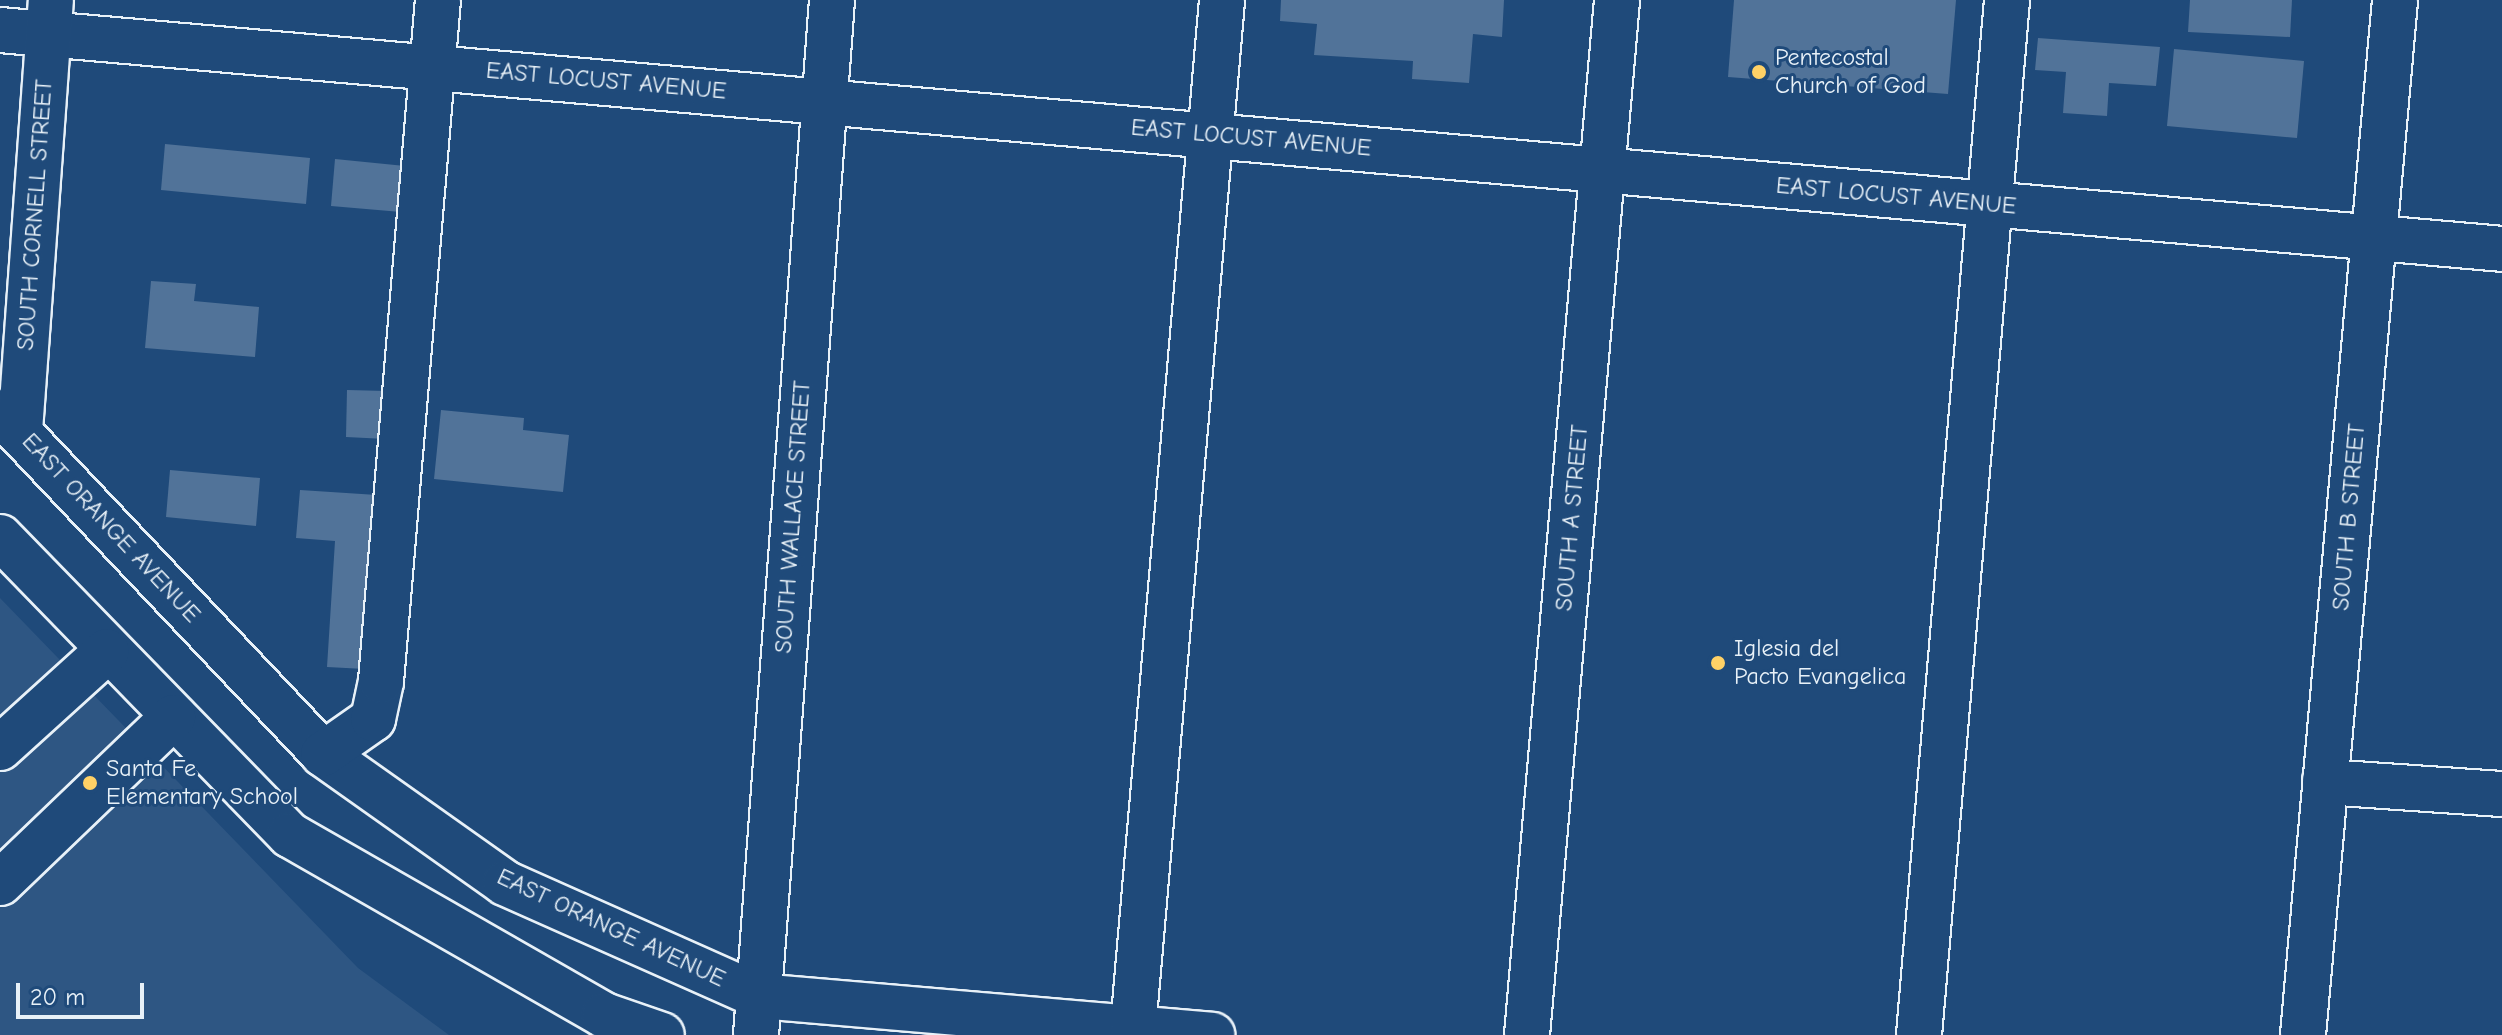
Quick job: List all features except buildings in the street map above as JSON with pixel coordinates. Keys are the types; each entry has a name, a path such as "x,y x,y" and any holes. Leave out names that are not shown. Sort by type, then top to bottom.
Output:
{"street":[{"path":"323,754 373,719 381,681 438,0"},
{"name":"SOUTH WALLACE STREET","path":"758,1016 832,0"},
{"path":"1133,1028 1222,0"},
{"name":"SOUTH A STREET","path":"1527,1035 1617,0"},
{"path":"1919,1035 2007,0"},
{"name":"SOUTH B STREET","path":"2303,1035 2395,0"},
{"name":"EAST LOCUST AVENUE","path":"0,30 49,17 432,66 2502,249"},
{"name":"SOUTH CORNELL STREET","path":"10,421 49,17"},
{"name":"EAST ORANGE AVENUE","path":"10,421 323,754 505,883 758,1016 1133,1028 1212,1035"},
{"path":"0,537 107,651 290,835 604,1015 662,1035"},
{"path":"9,724 107,651"},
{"path":"0,883 173,717"},
{"path":"2325,782 2502,794"}],"shaded area":[{"name":"Santa Fe Elementary School","path":"0,598 358,968 449,1035 0,1035"}],"place":[{"name":"Pentecostal Church of God","path":"1759,72"},
{"name":"Iglesia del Pacto Evangelica","path":"1718,663"},
{"name":"Santa Fe Elementary School","path":"90,783"}]}
